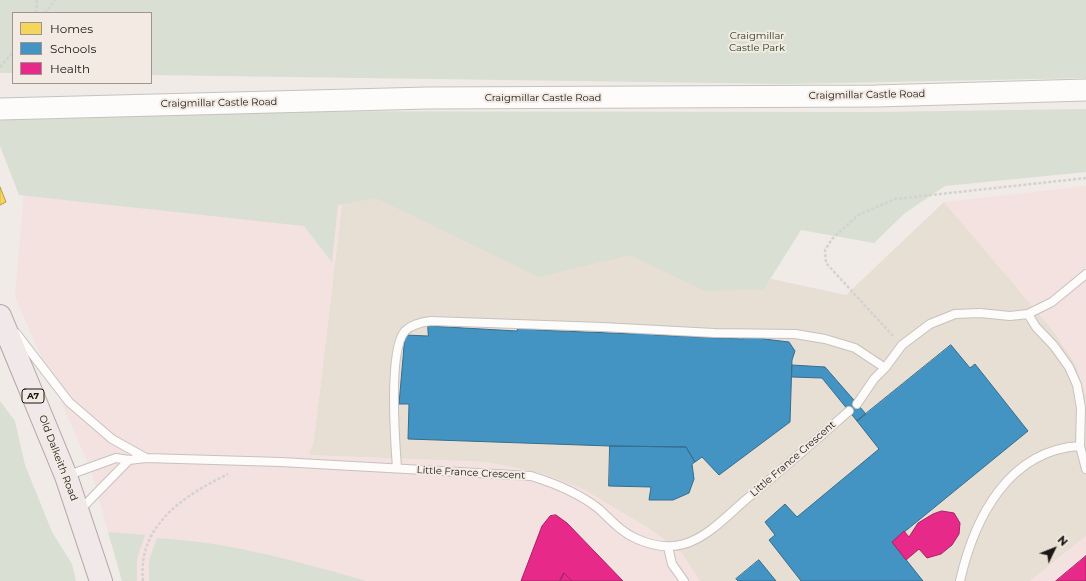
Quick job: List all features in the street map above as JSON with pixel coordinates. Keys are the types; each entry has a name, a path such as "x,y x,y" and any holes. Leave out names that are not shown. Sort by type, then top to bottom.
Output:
{"main road":[{"name":"Old Dalkeith Road","path":"0,316 66,476 101,581"}],"street":[{"name":"Craigmillar Castle Road","path":"0,109 428,98 821,96 1086,90"}],"lane":[{"path":"857,404 874,379 885,368 902,345 930,324 955,314 980,313 1010,316 1028,314 1052,302 1086,274"},
{"name":"Little France Crescent","path":"0,312 69,402 112,439 146,458"},
{"path":"1028,314 1036,327 1054,346 1069,367 1077,386 1082,408 1080,446 1086,470"},
{"path":"397,468 393,401 400,339 406,330 421,322 431,321 594,326 714,333 795,334 825,338 856,348 885,368"},
{"name":"Little France Crescent","path":"66,476 116,458 129,460 146,458 263,461 531,476 580,496 598,508 621,530 636,539 668,547 685,544 718,523 806,450 849,411"},
{"path":"960,581 974,535 986,510 1000,488 1026,464 1049,451 1080,446"},
{"path":"78,512 129,460"},
{"path":"668,547 672,564 684,581"}],"path":[{"path":"36,12 37,0"},
{"path":"46,12 55,0"},
{"path":"0,67 12,53"},
{"path":"902,345 826,263 826,250 832,238 858,215 895,199 1086,178"},
{"path":"143,581 142,570 146,548 165,515 185,497 229,474"}],"shaded area":[{"path":"30,118 344,187 314,440 309,455 486,462 545,474 585,490 649,528 682,553 700,581 122,581 91,470 15,297"},
{"path":"1086,186 1086,396 1076,365 1051,328 944,202"},
{"path":"344,187 846,295 944,202 1051,328 1076,365 1086,396 1086,536 1030,581 700,581 695,575 545,474 486,462 308,455 314,440"},
{"path":"1086,536 1086,581 1030,581"}],"green space":[{"name":"Craigmillar Castle Park","path":"0,0 1086,0 1086,78 787,84 152,75 152,12 12,12 12,73 0,73"},
{"path":"1086,109 1086,172 945,186 905,213 874,243 801,230 764,289 705,291 630,255 539,277 376,198 338,205 332,262 304,226 19,195 0,146 0,117 147,111 874,112"},
{"path":"0,401 15,421 25,465 52,532 72,564 76,581 0,581"},
{"path":"108,532 145,535 137,558 137,581 122,581"},
{"path":"157,538 184,540 237,548 314,566 366,581 149,581 149,560"}],"building: Homes":[{"path":"0,187 6,202 0,205"}],"building: Schools":[{"path":"428,326 517,331 518,327 537,326 537,330 635,334 635,330 654,331 654,335 743,339 743,335 764,334 764,339 789,342 795,351 792,360 790,422 719,475 702,457 695,462 686,447 408,439 409,404 399,404 405,335 428,336"},
{"path":"951,345 970,368 975,364 1028,431 892,542 923,581 801,581 769,540 775,535 765,522 785,504 797,517 879,449 857,421"},
{"path":"792,365 825,367 866,414 857,421 822,378 792,377"},
{"path":"610,446 686,447 695,462 692,464 694,479 689,493 673,500 649,500 651,487 609,486"},
{"path":"759,560 776,581 738,581 736,579"}],"building: Health":[{"path":"942,511 954,513 960,523 959,534 952,545 941,554 927,558 919,549 906,560 892,542 904,531 909,537 918,523 933,514"},
{"path":"556,515 567,523 623,581 572,581 564,573 560,581 521,581 542,526 550,516"},
{"path":"1086,556 1086,581 1056,581"},
{"path":"564,573 572,581 560,581"}]}
